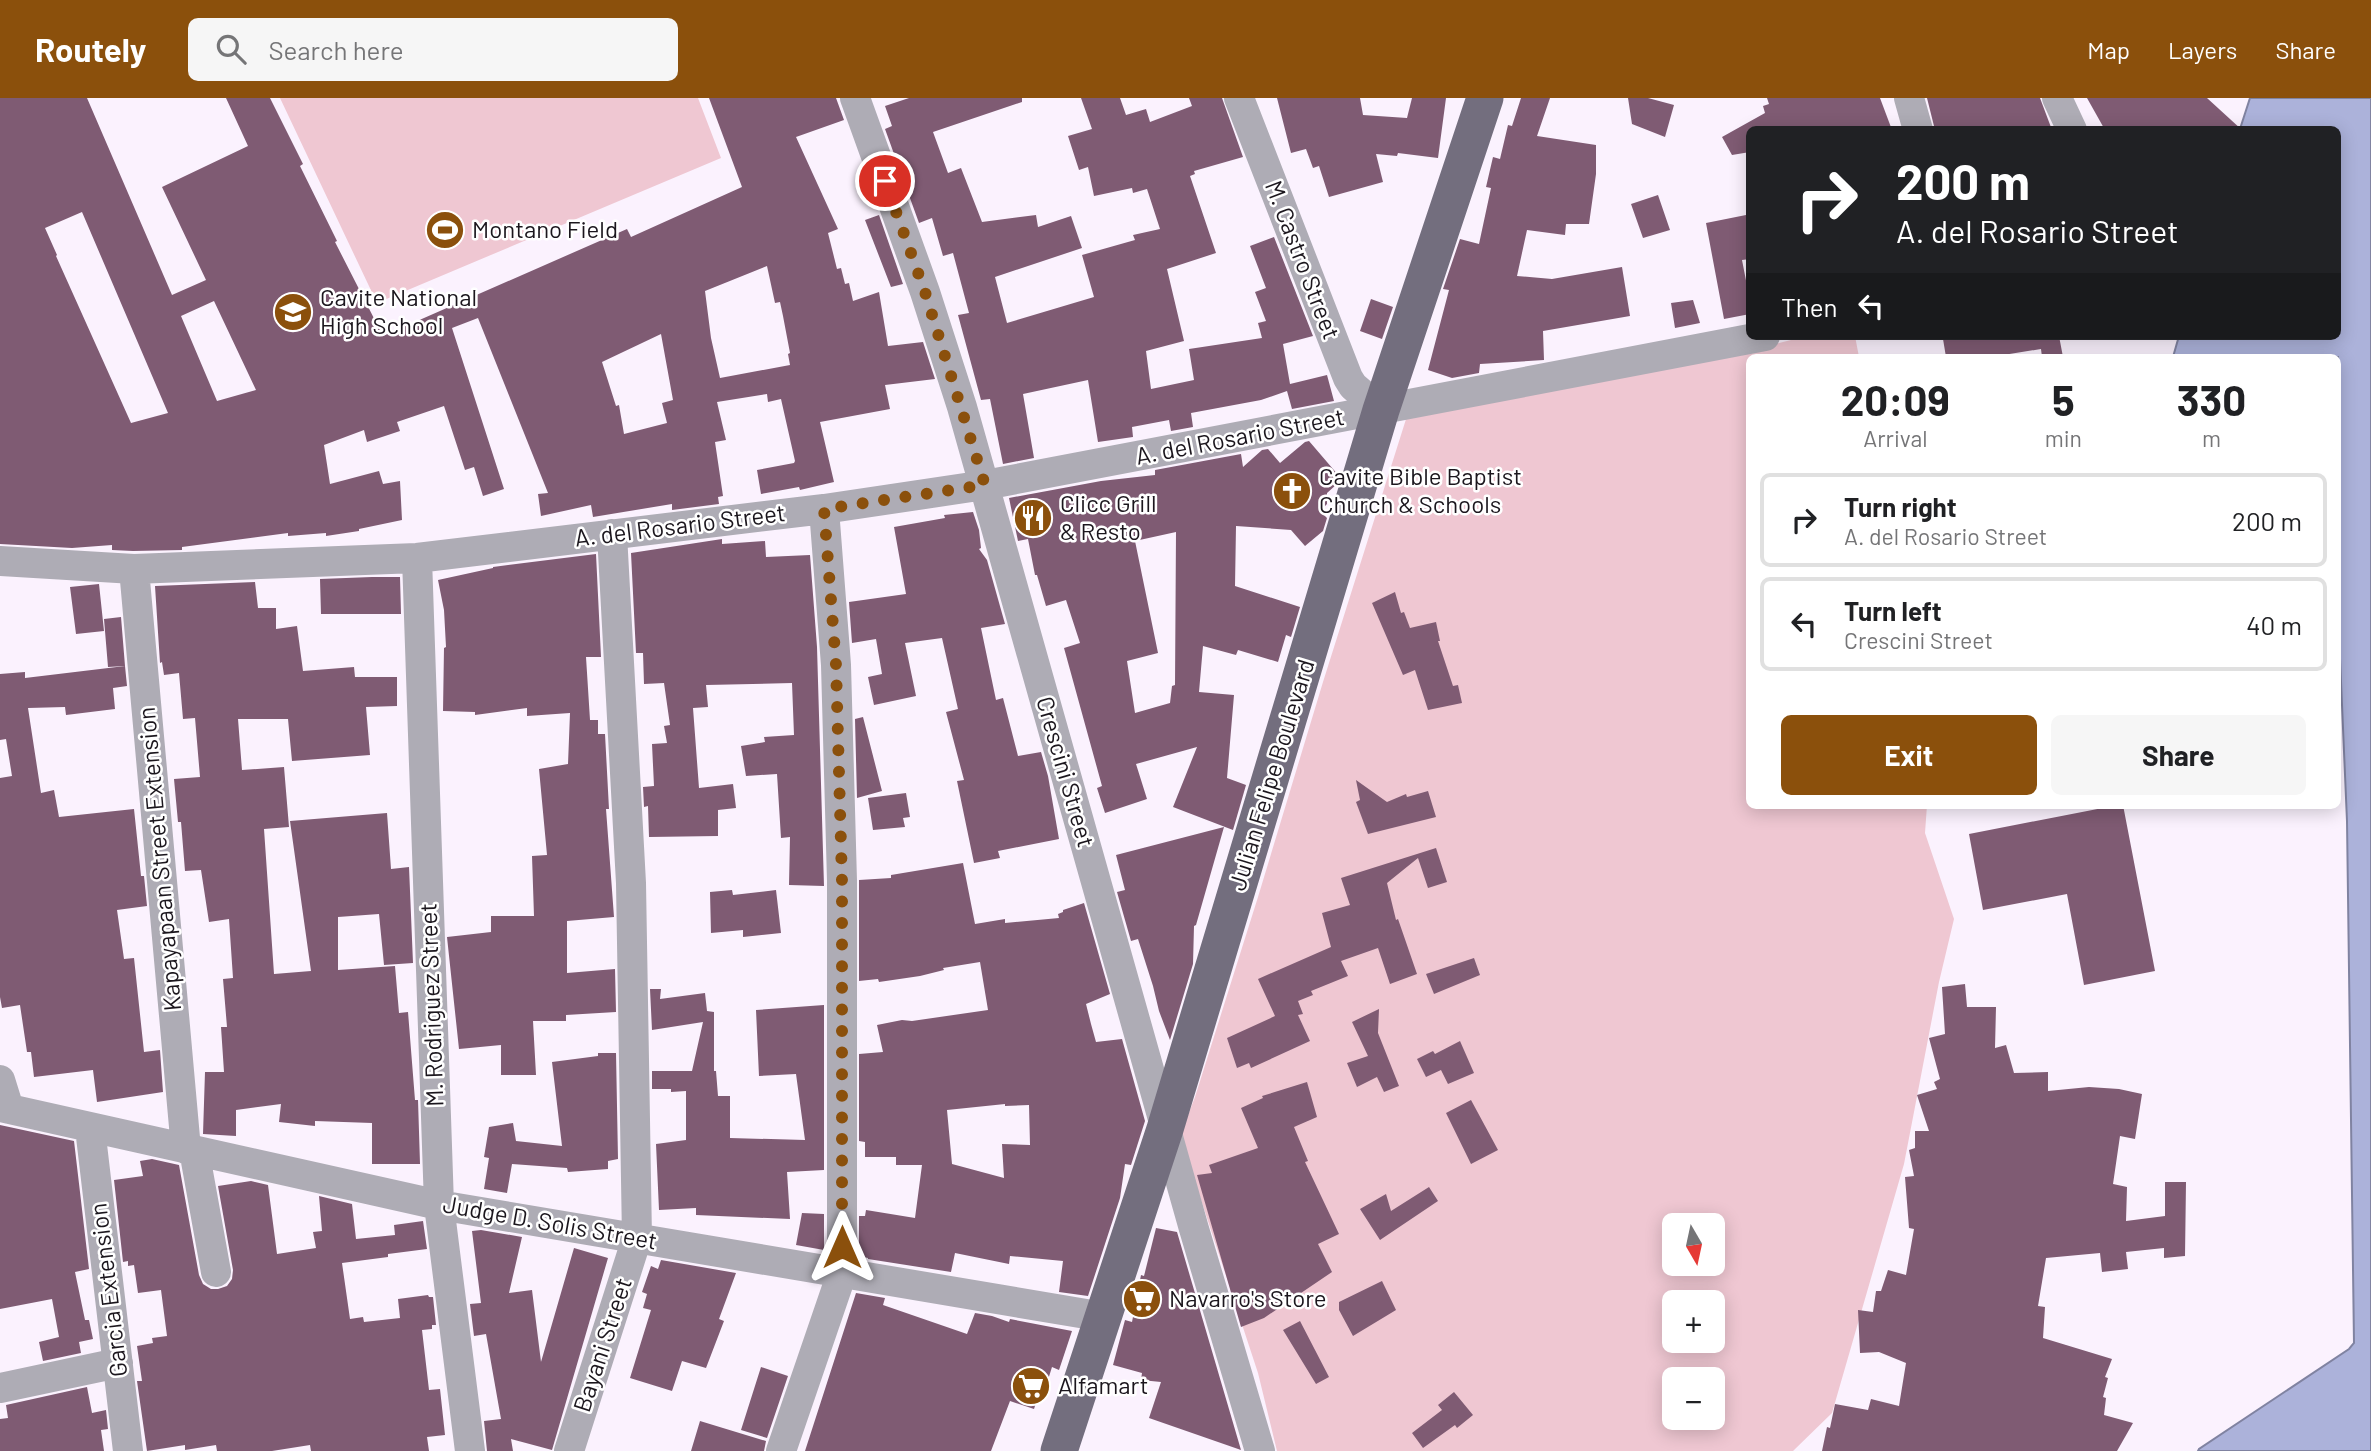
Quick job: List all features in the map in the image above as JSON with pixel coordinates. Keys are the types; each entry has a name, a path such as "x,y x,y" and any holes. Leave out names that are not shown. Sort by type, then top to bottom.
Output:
{"main road":[{"name":"Julian Felipe Boulevard","path":"1059,1451 1166,1129 1381,410 1485,98"}],"street":[{"name":"Crescini Street","path":"855,98 925,292 985,485 1166,1129 1260,1451"},
{"name":"M. Castro Street","path":"1239,98 1348,377 1353,386 1381,410"},
{"path":"1909,98 1916,126"},
{"path":"2057,98 2070,126"},
{"name":"A. del Rosario Street","path":"0,561 134,569 417,558 824,509 985,485 1746,340"},
{"path":"781,1451 842,1273 842,881 836,665 824,509"},
{"name":"Bayani Street","path":"569,1451 637,1238 631,883 612,534"},
{"name":"M. Rodriguez Street","path":"417,558 439,1205 470,1451"},
{"name":"Kapayapaan Street Extension","path":"134,569 190,1150 216,1272"},
{"path":"0,1080 5,1108"},
{"name":"Judge D. Solis Street","path":"5,1108 439,1205 1104,1317"},
{"name":"Garcia Extension","path":"90,1128 128,1451"},
{"path":"0,1388 118,1363"}],"shaded area":[{"name":"Montano Field","path":"280,98 698,98 721,158 377,303"},
{"path":"1791,340 1856,340 1858,354 1746,354 1746,809 1927,809 1925,833 1954,919 1904,1164 1832,1413 1793,1451 1277,1451 1258,1373 1180,1136 1195,1097 1258,897 1407,416 1734,354"}],"water":[{"path":"2250,98 2371,98 2371,1451 2198,1451 2354,1343 2347,821 2341,682 2341,354 2174,354 2178,340 2341,340 2341,126 2241,126"}],"building":[{"path":"0,98 87,98 172,295 206,280 162,187 248,146 226,98 270,98 303,164 300,166 337,241 335,242 383,336 627,229 631,237 742,187 709,98 836,98 844,120 796,137 838,229 828,233 837,269 841,268 845,284 849,283 853,301 879,292 888,346 923,342 935,379 885,385 890,409 820,422 834,482 800,490 799,487 761,494 757,470 795,461 781,399 768,402 767,394 717,402 726,440 715,442 723,496 718,497 719,504 672,510 672,504 593,517 591,505 541,516 538,494 548,493 478,318 452,328 504,489 483,496 474,467 465,470 444,406 397,422 400,431 367,442 364,430 324,445 330,484 379,471 383,484 400,481 402,520 326,536 326,533 288,536 288,533 182,547 182,550 112,550 112,545 72,548 0,544","holes":["82,212 168,413 131,423 45,228","767,266 775,303 780,302 790,365 720,378 705,291","214,301 256,390 217,401 181,316","661,334 673,400 662,403 667,423 624,434 619,405 616,406 602,362"]},
{"path":"909,98 1022,98 1022,102 933,132 948,173 961,168 982,222 1036,215 1038,227 1071,216 1082,248 995,277 1007,323 1094,297 1082,255 1135,240 1133,235 1160,229 1147,189 1133,193 1132,188 1094,196 1088,167 1079,170 1068,136 1092,129 1081,98 1120,98 1126,115 1146,109 1150,122 1192,106 1189,98 1222,98 1243,157 1194,171 1195,174 1190,176 1216,253 1167,269 1184,341 1146,351 1151,389 1194,380 1189,349 1262,338 1258,323 1266,321 1255,292 1266,288 1250,246 1274,237 1313,336 1283,344 1290,384 1327,375 1334,401 1292,409 1287,391 1261,400 1191,413 1193,427 1171,431 1169,420 1132,427 1133,437 1098,442 1088,380 1023,394 1034,458 1003,464 990,399 981,400 958,315 969,313 953,253 943,256 932,218 919,223 885,129 892,126 885,106"},
{"path":"1277,98 1360,98 1363,115 1407,118 1412,98 1446,98 1438,158 1398,153 1397,156 1376,154 1383,182 1329,197 1319,166 1313,168 1306,149 1291,153"},
{"path":"1521,98 1550,98 1537,136 1596,145 1596,174 1589,224 1566,224 1565,235 1527,230 1517,276 1552,279 1622,267 1630,316 1543,331 1544,360 1480,364 1479,373 1452,378 1428,370 1449,290 1443,289 1460,239 1479,244 1491,188 1486,187 1493,157 1500,159 1508,125 1512,126"},
{"path":"1628,98 1648,98 1674,105 1665,137 1632,124"},
{"path":"1767,98 1880,98 1890,126 1746,126 1746,153 1732,155 1722,137 1765,113 1763,106 1769,104"},
{"path":"1927,98 2040,98 2050,126 1934,126"},
{"path":"2087,98 2207,98 2238,126 2103,126"},
{"path":"1658,195 1670,230 1643,238 1631,204"},
{"path":"879,215 903,284 891,287 865,220"},
{"path":"1746,215 1746,260 1742,260 1746,280 1746,315 1724,319 1706,223"},
{"path":"1371,299 1393,307 1382,339 1360,331"},
{"path":"1693,300 1700,323 1675,328 1671,303"},
{"path":"1943,340 2060,340 2062,354 2042,354 2041,349 2010,354 1946,354"},
{"path":"1309,441 1339,476 1337,484 1327,493 1327,504 1320,511 1327,518 1323,531 1305,546 1291,530 1236,526 1235,586 1300,607 1291,637 1286,635 1278,662 1238,650 1236,655 1203,646 1199,692 1234,695 1227,778 1246,785 1233,830 1173,807 1197,747 1136,764 1147,799 1105,813 1097,788 1102,786 1064,648 1080,643 1066,600 1046,606 1035,575 1028,539 1018,541 1009,498 1101,481 1155,475 1155,470 1241,454 1243,467 1262,450 1268,449 1280,463","holes":["1176,532 1175,685 1172,686 1170,703 1135,713 1127,661 1158,653 1135,541"]},
{"path":"973,512 979,530 979,549 987,560 1005,624 981,628 996,700 1003,698 1018,756 1041,752 1059,839 998,851 1000,858 974,863 957,781 964,780 946,712 958,709 942,638 905,643 916,696 874,705 868,677 882,674 876,639 852,643 849,602 906,594 894,527 945,518 944,515"},
{"path":"722,539 722,544 765,541 766,557 810,555 817,647 824,886 789,885 790,837 781,838 777,774 746,776 741,746 765,742 764,737 794,735 792,683 706,685 708,707 693,708 699,788 733,784 736,808 718,810 718,836 649,837 648,806 644,807 643,787 654,786 652,744 667,743 664,726 670,725 664,683 644,684 643,653 636,653 631,553"},
{"path":"596,554 601,657 586,657 590,720 598,720 598,734 605,734 609,809 606,809 614,917 567,921 567,973 615,969 616,1012 566,1015 566,1021 533,1021 536,1075 501,1075 501,1045 459,1049 447,937 491,932 491,916 534,916 532,856 547,855 539,769 568,764 570,713 527,716 527,708 475,715 475,712 443,711 446,647 444,610 438,580 493,567"},
{"path":"400,577 401,614 321,614 320,579"},
{"path":"255,582 258,608 276,608 276,629 297,626 303,671 354,667 355,677 397,677 397,706 366,707 370,755 292,761 288,719 238,719 242,770 284,767 289,827 264,829 274,974 311,971 290,821 387,813 391,869 409,867 413,963 384,965 379,914 338,917 338,970 395,966 399,1013 408,1012 415,1100 418,1100 420,1164 372,1164 372,1123 315,1121 315,1126 279,1122 281,1104 236,1110 236,1136 203,1134 205,1072 224,1072 221,1027 227,1027 223,979 233,978 229,919 209,922 201,870 185,871 174,779 200,777 195,718 183,719 179,673 164,675 162,662 160,663 155,586"},
{"path":"99,584 104,631 76,634 70,587"},
{"path":"1395,592 1401,613 1404,612 1410,628 1436,622 1438,641 1453,686 1458,685 1462,703 1428,710 1415,670 1403,675 1372,603"},
{"path":"121,617 125,666 108,667 104,619"},
{"path":"125,666 127,686 113,688 115,709 66,715 65,707 28,708 41,793 54,790 59,817 134,809 147,906 117,910 124,959 134,958 144,1052 160,1050 163,1092 97,1102 93,1070 34,1077 20,1005 2,1008 0,778 12,776 6,739 0,740 0,674 25,672 25,678"},
{"path":"863,717 882,791 857,798 855,719"},
{"path":"1356,780 1387,802 1406,794 1407,797 1428,791 1436,817 1368,834 1356,802 1360,800"},
{"path":"906,793 910,817 903,818 905,827 873,830 868,798"},
{"path":"2097,809 2124,809 2155,971 2084,985 2067,894 1983,910 1969,834"},
{"path":"1224,827 1194,926 1193,964 1170,1040 1138,939 1131,941 1117,892 1125,890 1116,855"},
{"path":"1436,848 1447,882 1428,888 1418,858 1387,883 1396,920 1398,919 1417,974 1390,984 1378,948 1341,961 1348,976 1311,991 1313,995 1298,1001 1303,1014 1298,1015 1310,1041 1251,1068 1249,1063 1237,1068 1227,1038 1275,1016 1258,979 1331,947 1322,913 1350,905 1341,878"},
{"path":"963,863 975,924 1005,919 1005,923 1059,918 1058,914 1063,910 1084,903 1110,994 1086,1004 1096,1042 1122,1039 1145,1121 1131,1165 1125,1164 1120,1198 1088,1296 1059,1292 1063,1261 1010,1256 1009,1264 955,1253 951,1272 859,1256 859,1216 865,1216 866,1210 915,1218 922,1165 896,1165 896,1157 865,1157 865,1142 859,1141 859,1054 883,1052 877,1025 988,1010 980,962 943,968 944,970 920,976 879,982 878,979 859,981 859,880 891,878 891,875","holes":["1029,1105 1030,1145 1002,1144 1004,1178 952,1164 947,1110"]},
{"path":"732,890 733,895 776,890 781,933 743,937 743,930 711,933 710,892"},
{"path":"1474,958 1480,975 1434,994 1426,974"},
{"path":"1965,984 1967,1007 1996,1007 1995,1048 2006,1045 2014,1073 2048,1072 2048,1091 2089,1087 2142,1094 2135,1139 2120,1136 2113,1184 2127,1187 2126,1221 2165,1216 2165,1182 2186,1182 2185,1256 2164,1258 2164,1248 2126,1252 2128,1269 2102,1272 2100,1253 2046,1258 2038,1306 2045,1307 2043,1338 2112,1359 2105,1377 2108,1378 2103,1397 2106,1398 2104,1415 2133,1423 2117,1451 1822,1451 1835,1404 1868,1410 1871,1399 1899,1406 1906,1363 1879,1352 1860,1353 1858,1310 1873,1312 1876,1291 1881,1291 1888,1270 1906,1275 1914,1229 1909,1228 1905,1177 1914,1176 1909,1150 1915,1148 1915,1131 1929,1131 1917,1095 1937,1089 1934,1082 1940,1079 1929,1038 1945,1034 1942,987"},
{"path":"650,989 661,989 660,999 705,993 707,1011 714,1012 714,1071 718,1096 730,1096 730,1138 805,1140 796,1074 759,1076 756,1010 824,1005 824,1170 787,1172 790,1219 696,1215 696,1208 659,1210 656,1144 686,1140 686,1091 652,1089 652,1071 692,1071 703,1022 652,1030"},
{"path":"1379,1009 1378,1033 1399,1086 1384,1092 1377,1077 1357,1087 1347,1063 1368,1056 1352,1022"},
{"path":"1460,1041 1474,1073 1448,1084 1441,1070 1426,1077 1417,1059 1433,1051 1435,1054"},
{"path":"598,1053 616,1053 618,1159 608,1161 608,1169 568,1172 567,1168 512,1164 507,1193 484,1189 489,1158 484,1157 489,1127 513,1123 516,1141 562,1146 552,1062 598,1056"},
{"path":"1307,1082 1317,1117 1294,1127 1308,1161 1305,1162 1339,1234 1318,1244 1332,1272 1264,1318 1241,1327 1197,1175 1212,1173 1209,1165 1258,1148 1241,1108 1263,1098 1262,1096"},
{"path":"1471,1100 1498,1150 1471,1164 1446,1113"},
{"path":"0,1125 74,1141 89,1269 75,1272 85,1320 89,1320 93,1339 79,1342 81,1353 43,1361 39,1342 59,1337 52,1299 0,1309"},
{"path":"152,1159 179,1165 199,1275 203,1284 211,1289 227,1286 232,1279 233,1270 218,1186 251,1181 268,1185 277,1254 316,1248 313,1232 322,1231 319,1196 352,1204 356,1239 395,1235 394,1225 423,1221 427,1249 342,1263 350,1319 363,1317 364,1322 400,1318 398,1299 428,1295 433,1297 436,1325 432,1325 432,1329 422,1330 429,1390 440,1389 445,1435 427,1437 429,1451 311,1451 310,1445 272,1451 217,1451 216,1445 185,1450 185,1445 147,1451 137,1381 142,1381 137,1346 153,1343 152,1338 167,1336 161,1290 138,1293 134,1265 128,1266 128,1261 123,1262 114,1180 143,1176 140,1161"},
{"path":"1429,1187 1438,1201 1380,1240 1360,1209 1386,1194 1391,1211"},
{"path":"802,1213 824,1214 824,1250 796,1245"},
{"path":"1156,1228 1177,1232 1241,1450 1149,1418 1161,1382 1141,1380 1142,1373 1113,1365 1125,1320 1132,1322 1141,1275 1144,1276"},
{"path":"472,1231 522,1237 509,1293 532,1290 541,1362 574,1248 608,1258 552,1450 511,1439 513,1451 487,1451 484,1421 501,1419 486,1334 474,1336 470,1304 481,1303"},
{"path":"661,1260 736,1273 719,1319 724,1321 706,1368 682,1361 672,1391 630,1378 651,1310 643,1308 647,1294 642,1292 651,1266 658,1269"},
{"path":"1382,1281 1396,1310 1353,1336 1339,1310 1339,1302"},
{"path":"856,1293 885,1298 883,1305 967,1334 975,1313 1009,1322 1010,1319 1072,1331 1059,1370 1052,1367 1047,1383 1043,1381 1034,1409 1010,1401 991,1451 805,1451"},
{"path":"1300,1321 1329,1377 1316,1384 1283,1330"},
{"path":"761,1367 788,1376 767,1438 741,1430"},
{"path":"87,1387 92,1413 106,1410 108,1429 101,1430 104,1451 0,1451 0,1419 8,1418 6,1405"},
{"path":"1454,1392 1473,1415 1423,1448 1412,1433 1442,1410 1438,1405"},
{"path":"700,1421 766,1441 764,1451 691,1451"}],"place":[{"name":"Montano Field","path":"445,230"},
{"name":"Cavite National High School","path":"293,312"},
{"name":"Cavite Bible Baptist Church & Schools","path":"1292,491"},
{"name":"Clicc Grill & Resto","path":"1033,518"},
{"name":"Navarro's Store","path":"1142,1299"},
{"name":"Alfamart","path":"1031,1386"}],"route":[{"path":"842,1247 842,881 836,665 824,509 985,485 925,292 885,181"}]}
